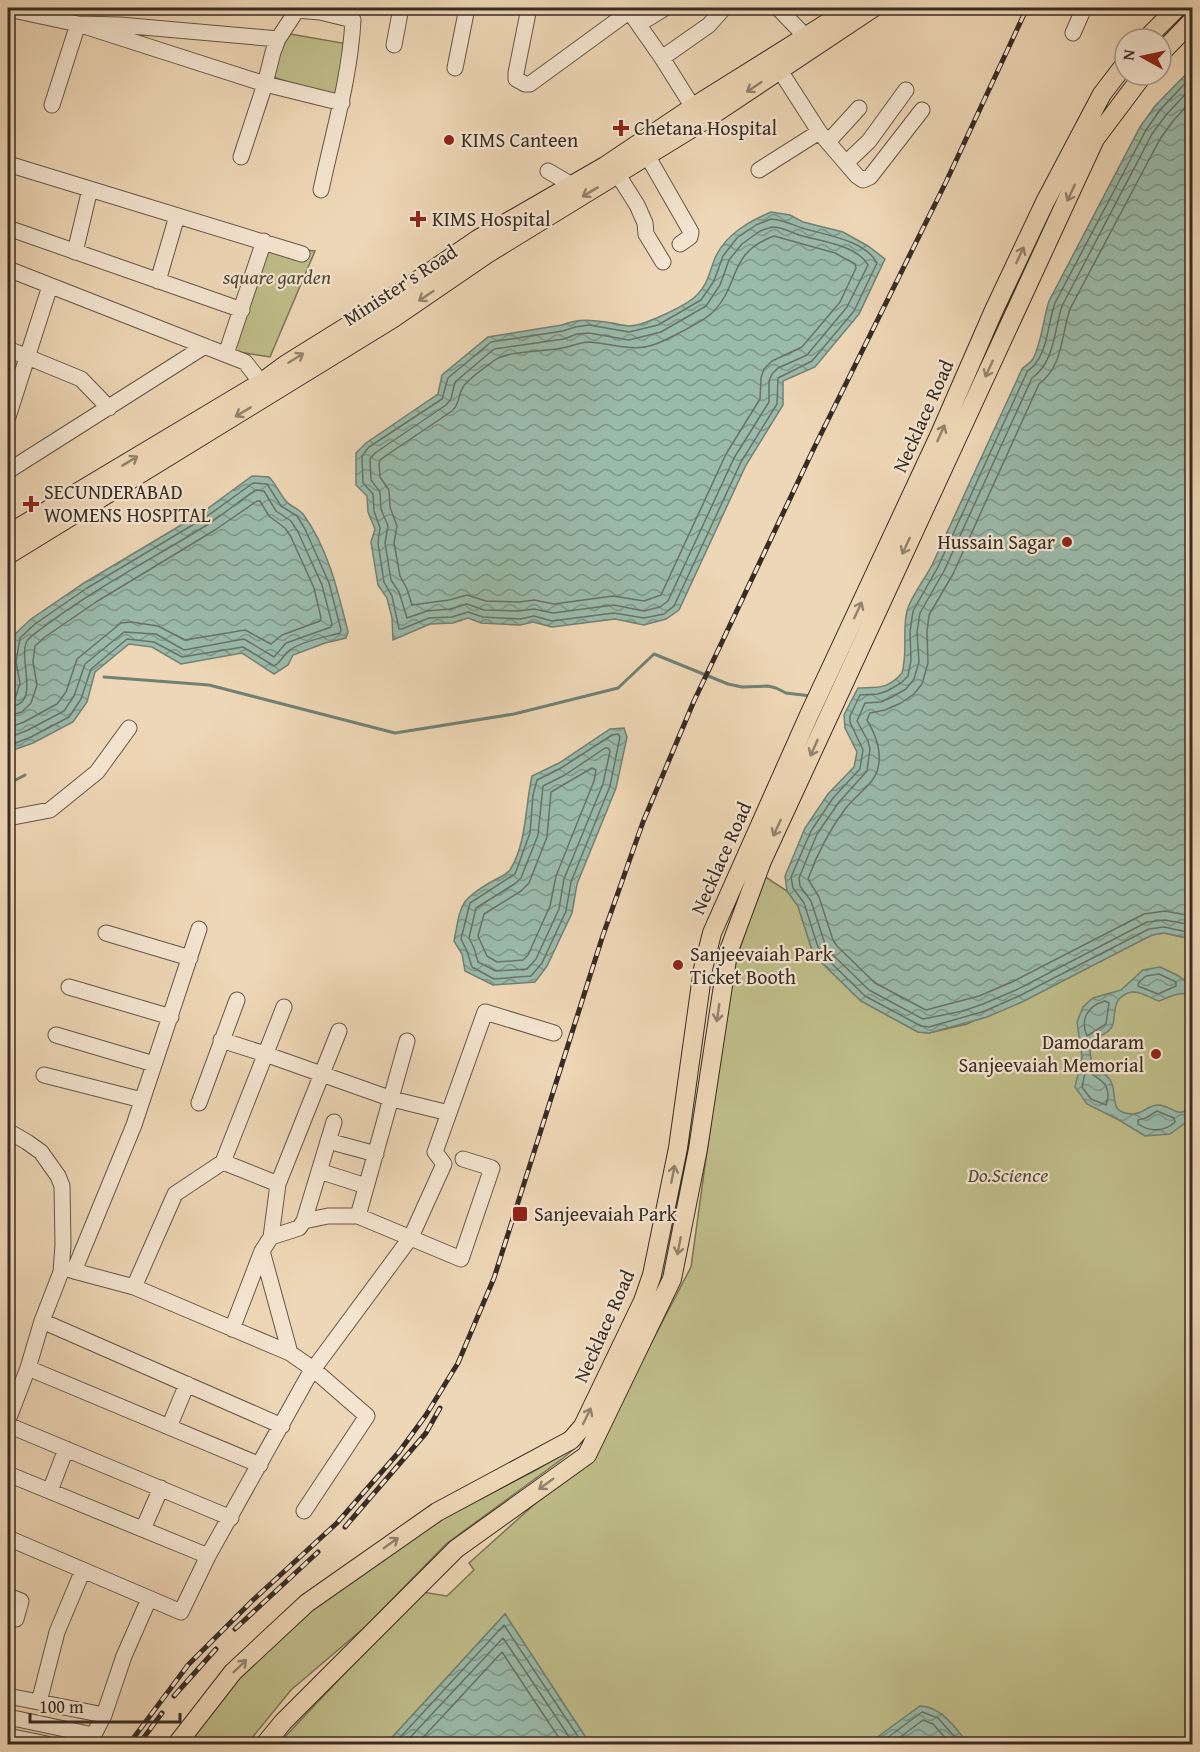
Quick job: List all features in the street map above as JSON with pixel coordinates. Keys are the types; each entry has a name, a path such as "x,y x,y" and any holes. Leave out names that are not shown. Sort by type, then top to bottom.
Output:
{"main road":[{"name":"Minister's Road","path":"8,534 392,319 487,254 648,157 697,115 806,37 852,8"},
{"name":"Minister's Road","path":"8,555 266,388 285,365 383,304 478,239 779,69 873,8"},
{"path":"1158,27 1177,8"},
{"path":"1173,41 1192,21"},
{"name":"Necklace Road","path":"841,666 994,310 1045,202 1102,94 1113,80"},
{"name":"Necklace Road","path":"177,1744 233,1672 307,1603 437,1512 571,1440 582,1426 643,1301 652,1275 678,1148 703,969 721,912 817,718 1095,140 1134,87"},
{"name":"Necklace Road","path":"265,1744 284,1722 456,1549 587,1455 672,1279 698,1149 728,953 817,718"},
{"path":"709,946 728,953"},
{"path":"652,1275 672,1279"},
{"path":"571,1440 587,1455"}],"street":[{"path":"394,45 400,8"},
{"path":"455,68 467,8"},
{"path":"529,8 516,73 516,79 525,84 530,84 632,14 665,8"},
{"path":"662,58 709,25 724,8"},
{"path":"778,8 806,37"},
{"path":"1073,33 1084,8"},
{"path":"8,9 78,24 265,84 342,104"},
{"path":"241,157 273,52 278,39 297,10 321,10 353,20 342,104 321,190"},
{"path":"632,14 697,115"},
{"path":"78,24 278,39"},
{"path":"52,105 78,24"},
{"path":"779,69 824,137 856,176 863,180 870,177 922,110"},
{"path":"846,163 869,141 906,90"},
{"path":"759,170 824,137 859,108"},
{"path":"648,157 691,232 690,237 680,244"},
{"path":"8,164 302,254"},
{"path":"548,171 572,185"},
{"path":"618,175 637,205 645,223 646,234 663,262"},
{"path":"75,252 90,189"},
{"path":"158,281 177,216"},
{"path":"8,228 242,310"},
{"path":"226,354 264,241"},
{"path":"8,269 245,362 266,388"},
{"path":"8,417 50,286"},
{"path":"8,471 205,346"},
{"path":"8,349 81,379 109,408"},
{"path":"8,818 50,810 97,772 129,728"},
{"path":"8,1420 28,1368 42,1321 134,1125 199,929"},
{"path":"106,933 190,958"},
{"path":"69,987 171,1017"},
{"path":"199,1103 237,1000"},
{"path":"134,1287 175,1194 223,1162 284,1007"},
{"path":"8,1538 181,1612 208,1556 313,1369 411,1238 444,1164 435,1152 485,1012 554,1033"},
{"path":"232,1329 262,1251 271,1237 278,1184 339,1031"},
{"path":"56,1035 154,1064"},
{"path":"221,1040 392,1099 449,1113"},
{"path":"358,1216 407,1041"},
{"path":"44,1075 142,1100"},
{"path":"271,1237 299,1228 304,1221 334,1122"},
{"path":"8,1131 41,1152 58,1176 62,1186 68,1269"},
{"path":"328,1141 376,1154"},
{"path":"304,1221 328,1216 358,1216 461,1259 492,1168 463,1158"},
{"path":"223,1162 278,1184"},
{"path":"319,1171 366,1186"},
{"path":"262,1251 290,1353"},
{"path":"68,1269 134,1287 290,1353 313,1369 367,1416 304,1510"},
{"path":"42,1321 282,1426"},
{"path":"28,1368 260,1465"},
{"path":"170,1428 187,1384"},
{"path":"8,1425 231,1518"},
{"path":"50,1491 66,1449"},
{"path":"8,1474 208,1556"},
{"path":"142,1529 161,1488"},
{"path":"39,1702 57,1632 83,1570"},
{"path":"8,1596 21,1601 16,1619"},
{"path":"104,1714 11,1696 8,1720 52,1726 91,1740 104,1714 124,1656 149,1599"},
{"path":"8,1736 48,1744 56,1706"}],"green space":[{"path":"273,31 348,44 341,99 264,74"},
{"name":"square garden","path":"269,246 315,251 270,357 227,350"},
{"name":"Sanjeevaiah Park","path":"764,876 787,891 798,906 812,950 820,961 861,1001 918,1032 929,1033 967,1024 1152,935 1164,933 1192,939 1192,1744 969,1744 942,1714 882,1735 868,1744 590,1744 505,1614 386,1744 278,1744 422,1592 447,1596 474,1570 469,1563 537,1502 588,1464 691,1267 730,984"},
{"path":"571,1447 574,1449 562,1459 446,1544 365,1627 291,1690 247,1744 182,1744 218,1697 291,1624 420,1530 534,1471 559,1457"}],"water":[{"name":"Hussain Sagar","path":"1192,68 1192,939 1164,933 1152,935 1022,1002 987,1017 929,1033 918,1032 861,1001 820,961 812,950 798,906 787,891 785,876 805,828 828,794 854,767 857,752 845,728 844,715 858,688 887,685 902,673 909,605 932,565 1022,369 1033,359 1049,301 1140,127 1155,106"},
{"path":"771,212 790,215 803,222 843,232 885,259 859,314 815,367 783,381 783,405 746,465 679,610 666,619 644,625 615,619 552,627 533,622 520,625 481,623 468,618 453,623 430,624 393,640 392,618 387,598 378,585 371,542 375,529 368,512 367,496 356,485 356,453 366,443 438,394 442,375 488,337 580,320 637,325 655,319 684,304 701,291 717,254 727,240 748,224"},
{"path":"252,476 269,477 287,502 303,514 312,527 326,555 336,586 348,632 346,638 293,655 288,665 274,674 242,653 181,664 152,647 129,644 95,672 87,702 73,722 33,743 8,752 8,694 11,693 15,683 10,663 14,635 31,619 84,583 203,512"},
{"path":"624,728 627,737 616,788 577,884 572,913 547,966 535,982 493,985 465,971 462,954 454,941 460,912 472,894 504,875 516,859 523,836 532,776 559,763 610,729"},
{"path":"1160,967 1177,975 1192,986 1192,994 1179,994 1159,1001 1144,994 1128,993 1117,1002 1110,1029 1092,1043 1090,1049 1095,1069 1111,1081 1115,1104 1120,1111 1137,1114 1151,1106 1158,1105 1177,1112 1192,1108 1192,1118 1170,1134 1145,1136 1087,1104 1075,1087 1082,1057 1077,1022 1083,1007 1093,998 1121,990 1143,970"},
{"path":"505,1614 590,1744 386,1744"},
{"path":"920,1706 928,1707 942,1715 969,1744 868,1744"}],"waterway":[{"path":"104,677 209,685 395,733 514,714 618,688 654,654 728,684 742,687 768,686 786,693 811,696"},
{"path":"8,784 25,775"}],"railway":[{"path":"129,1744 188,1665 252,1601 337,1523 399,1452 426,1415 458,1363 494,1278 603,935 643,822 694,701 814,448 946,182 1027,8"},
{"path":"345,1527 426,1433 440,1408"},
{"path":"235,1629 318,1552"},
{"path":"174,1696 216,1649"},
{"path":"139,1744 162,1713"}],"place":[{"name":"Chetana Hospital","path":"621,128"},
{"name":"KIMS Canteen","path":"449,140"},
{"name":"KIMS Hospital","path":"418,219"},
{"name":"SECUNDERABAD WOMENS HOSPITAL","path":"31,504"},
{"name":"Hussain Sagar","path":"1067,542"},
{"name":"Sanjeevaiah Park Ticket Booth","path":"678,965"},
{"name":"Damodaram Sanjeevaiah Memorial","path":"1156,1054"},
{"name":"Sanjeevaiah Park","path":"520,1214"}],"park label":[{"name":"Do.Science","path":"1008,1175"}]}
